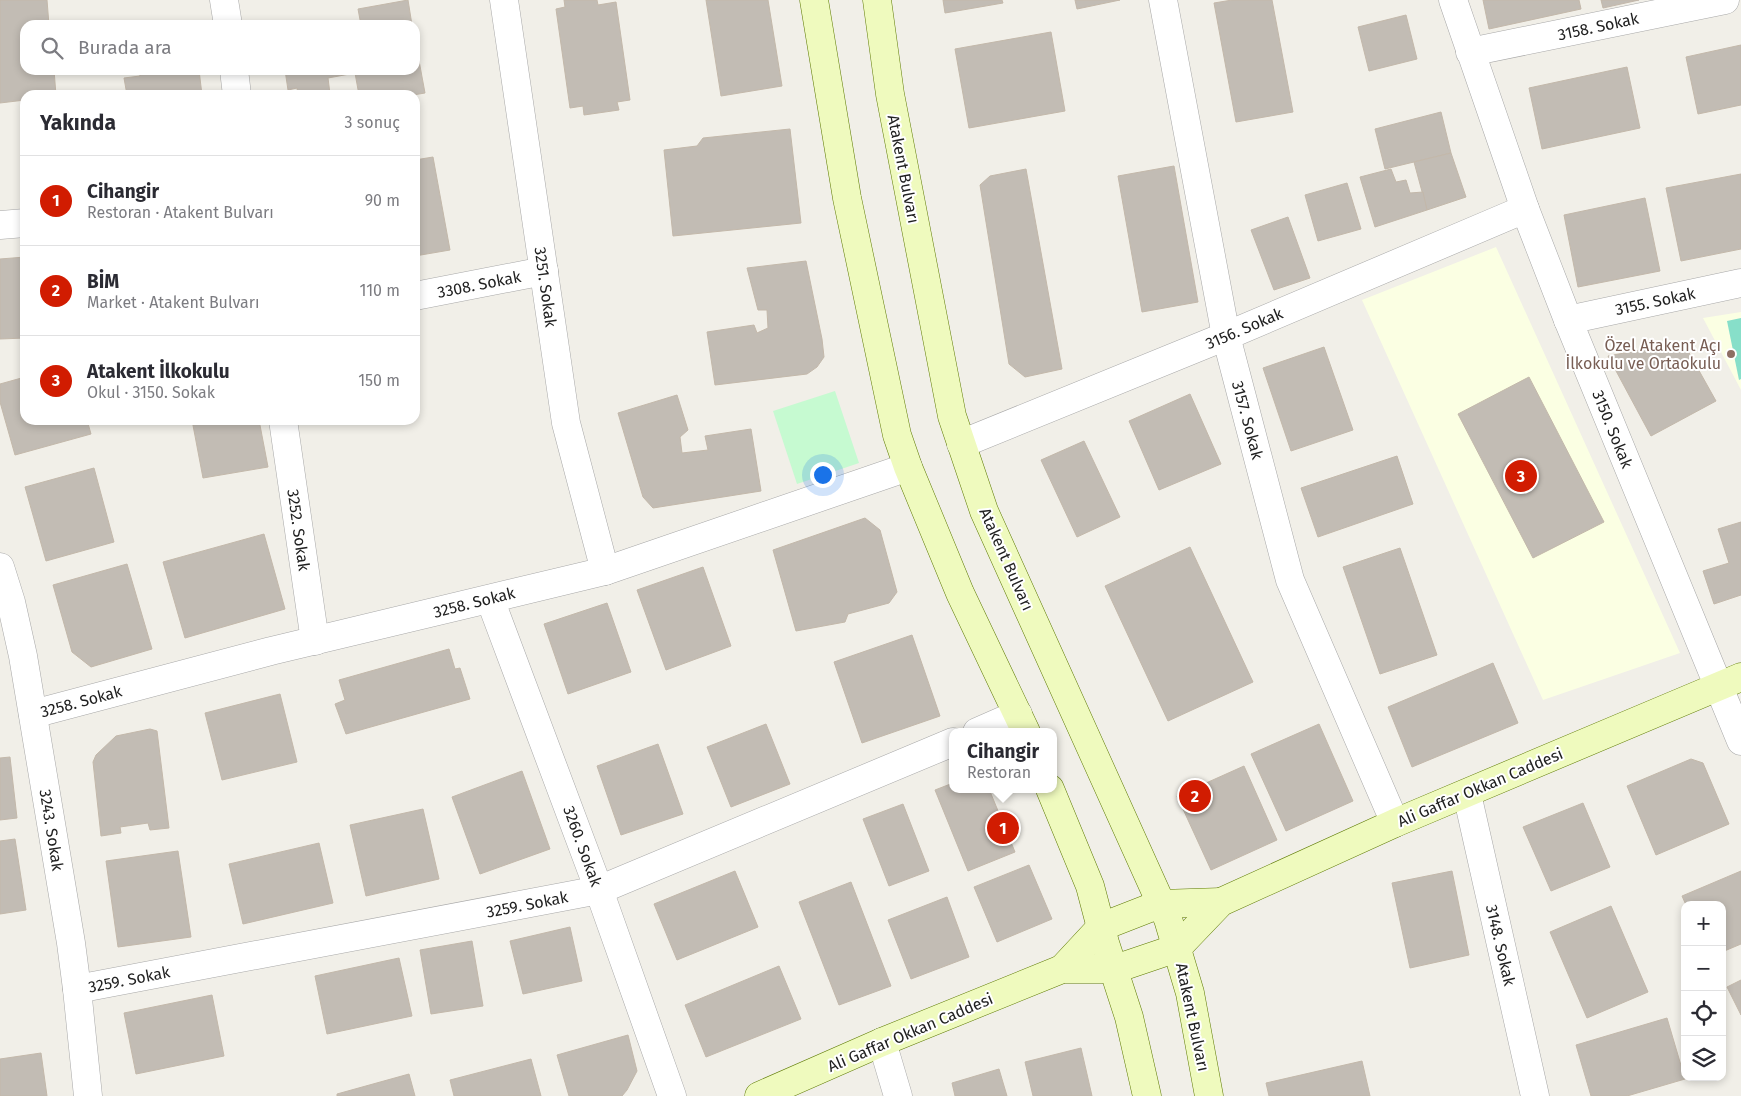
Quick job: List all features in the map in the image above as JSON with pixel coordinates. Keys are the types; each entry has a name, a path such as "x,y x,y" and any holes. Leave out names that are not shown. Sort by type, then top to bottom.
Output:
{"main road":[{"path":"814,0 847,198 897,435 908,467 960,593 1022,723"},
{"name":"Atakent Bulvarı","path":"877,0 890,94 952,416 984,511 1168,919 1190,993 1209,1096"},
{"name":"Ali Gaffar Okkan Caddesi","path":"759,1096 882,1042 1062,969 1115,969 1177,948 1221,902 1395,823 1730,682"},
{"path":"1052,793 1090,886 1129,1017 1147,1096"},
{"name":"Ali Gaffar Okkan Caddesi","path":"1062,969 1101,927 1160,904 1221,902"}],"street":[{"path":"224,0 227,20"},
{"name":"3251. Sokak","path":"504,0 566,423 605,571"},
{"name":"3157. Sokak","path":"1163,0 1226,336 1290,580 1395,823"},
{"name":"3150. Sokak","path":"1453,0 1525,210 1568,320 1730,682 1741,741"},
{"name":"3158. Sokak","path":"1470,52 1725,0"},
{"path":"235,75 237,90"},
{"name":"3156. Sokak","path":"961,444 1226,336 1525,210"},
{"path":"0,225 20,223"},
{"name":"3308. Sokak","path":"420,295 544,272"},
{"name":"3155. Sokak","path":"1568,320 1741,283"},
{"name":"3252. Sokak","path":"284,425 315,641"},
{"name":"3258. Sokak","path":"32,714 315,641 605,571 908,467"},
{"name":"3243. Sokak","path":"0,567 6,603 32,714 77,989 88,1096"},
{"name":"3260. Sokak","path":"490,598 599,890 672,1096"},
{"path":"997,728 1022,723"},
{"name":"3259. Sokak","path":"77,989 599,890 949,744"},
{"name":"3148. Sokak","path":"1467,794 1536,1096"},
{"path":"882,1042 898,1096"}],"shaded area":[{"path":"1496,247 1680,653 1543,700 1362,300"},
{"name":"Özel Atakent Açı İlkokulu ve Ortaokulu","path":"1741,312 1741,390 1703,318"}],"green space":[{"path":"1741,318 1741,379 1739,380 1727,321"},
{"path":"835,391 859,463 797,484 773,411"}],"building":[{"path":"0,0 47,0 49,20 20,20 20,75 54,75 56,90 20,90 20,101 0,103"},
{"path":"408,0 411,20 360,20 358,9"},
{"path":"564,0 597,0 598,5 616,2 630,100 617,102 619,110 584,115 583,106 570,108 556,9 565,7"},
{"path":"706,0 768,0 782,86 721,96"},
{"path":"943,0 1002,0 1003,3 945,13"},
{"path":"1075,0 1120,0 1077,9"},
{"path":"1232,0 1272,0 1293,112 1236,122 1214,3"},
{"path":"1483,0 1579,0 1581,9 1489,29"},
{"path":"1601,0 1639,0 1603,8"},
{"path":"1406,15 1417,59 1369,71 1358,27"},
{"path":"1051,32 1065,111 969,128 955,49"},
{"path":"1741,45 1741,105 1698,114 1686,57"},
{"path":"420,66 425,93 420,94 420,90 358,90 355,75 420,75"},
{"path":"1627,67 1640,128 1542,149 1529,88"},
{"path":"200,75 201,90 126,90 124,78"},
{"path":"286,75 344,75 328,78 330,90 297,90 297,88 288,90"},
{"path":"1441,112 1451,153 1385,169 1375,129"},
{"path":"790,129 801,223 673,236 664,150 697,146 703,138"},
{"path":"1451,153 1466,197 1427,210 1414,162"},
{"path":"433,157 450,250 420,255 420,159"},
{"path":"1174,166 1198,302 1142,312 1118,176"},
{"path":"1026,169 1062,369 1025,377 1009,364 980,185 990,176"},
{"path":"1391,169 1396,182 1406,180 1410,193 1423,192 1427,210 1375,227 1360,177"},
{"path":"1741,174 1741,249 1681,261 1666,188"},
{"path":"1347,183 1361,229 1318,241 1305,195"},
{"path":"1645,198 1660,271 1578,287 1564,215"},
{"path":"1288,217 1310,278 1274,290 1251,230"},
{"path":"20,257 20,338 0,339 0,259"},
{"path":"806,261 824,357 817,367 807,374 715,385 707,332 754,325 757,333 768,328 767,310 758,310 747,268"},
{"path":"1683,342 1716,401 1651,436 1608,356"},
{"path":"1324,347 1353,430 1291,451 1263,368"},
{"path":"1529,377 1604,522 1533,558 1458,414"},
{"path":"20,378 20,425 88,425 91,434 15,455 0,402 0,384"},
{"path":"1190,394 1221,464 1159,490 1129,421"},
{"path":"677,395 688,430 680,437 682,453 708,450 705,436 751,429 761,491 653,508 643,497 618,413"},
{"path":"193,425 260,425 268,467 203,478"},
{"path":"1084,441 1120,517 1077,537 1041,460"},
{"path":"1397,456 1413,504 1318,537 1301,488"},
{"path":"94,468 114,542 46,561 25,487"},
{"path":"865,518 880,530 897,592 889,603 848,614 845,622 796,631 773,550"},
{"path":"1741,522 1741,595 1714,604 1703,571 1729,563 1718,529"},
{"path":"264,534 285,609 185,638 163,562"},
{"path":"1190,547 1253,682 1168,721 1105,586"},
{"path":"1400,548 1437,655 1380,674 1343,567"},
{"path":"127,564 152,649 91,667 72,652 53,585"},
{"path":"703,567 731,646 666,670 637,590"},
{"path":"607,603 631,672 568,694 544,624"},
{"path":"912,635 940,716 862,743 834,662"},
{"path":"449,649 455,669 460,668 470,699 346,734 335,704 345,700 339,680"},
{"path":"1493,663 1518,723 1412,767 1388,707"},
{"path":"280,694 297,762 222,780 205,713"},
{"path":"766,724 790,784 731,807 707,747"},
{"path":"1319,724 1353,801 1286,831 1251,754"},
{"path":"150,729 157,731 169,828 150,830 148,823 120,827 121,833 101,836 93,762 96,755 116,736"},
{"path":"658,744 683,814 621,835 597,766"},
{"path":"10,757 17,818 0,820 0,758"},
{"path":"1691,759 1703,763 1729,824 1656,855 1627,786"},
{"path":"1244,766 1277,840 1211,870 1177,796"},
{"path":"522,771 550,849 480,874 452,797"},
{"path":"949,785 949,793 991,793 1015,852 968,871 935,790"},
{"path":"1583,803 1610,867 1551,891 1523,827"},
{"path":"903,804 929,871 889,886 863,819"},
{"path":"423,809 439,879 366,896 350,825"},
{"path":"15,839 26,910 0,914 0,841"},
{"path":"319,843 333,903 243,924 229,864"},
{"path":"178,851 191,937 118,947 106,861"},
{"path":"1029,865 1052,919 997,942 974,887"},
{"path":"735,871 758,927 677,960 654,904"},
{"path":"1452,871 1469,955 1410,968 1392,883"},
{"path":"1741,871 1741,944 1726,950 1726,901 1684,901 1682,896"},
{"path":"851,882 891,986 839,1005 799,902"},
{"path":"947,897 969,957 911,979 888,920"},
{"path":"1611,906 1648,992 1587,1018 1550,932"},
{"path":"570,927 582,981 523,994 510,941"},
{"path":"472,941 483,1006 431,1014 420,950"},
{"path":"399,958 412,1016 327,1034 315,976"},
{"path":"779,966 801,1019 706,1057 685,1005"},
{"path":"1741,980 1741,1015 1727,987"},
{"path":"212,995 224,1056 136,1074 124,1013"},
{"path":"1667,1018 1681,1065 1681,1080 1627,1096 1591,1096 1576,1045"},
{"path":"628,1035 637,1071 622,1096 569,1096 557,1055"},
{"path":"1081,1048 1092,1096 1033,1096 1025,1062"},
{"path":"41,1053 47,1096 0,1096 0,1059"},
{"path":"531,1059 541,1096 454,1096 450,1080"},
{"path":"1362,1061 1370,1096 1269,1096 1266,1083"},
{"path":"999,1069 1007,1096 955,1096 952,1083"},
{"path":"409,1074 415,1096 337,1096 337,1094"}],"place":[{"name":"Özel Atakent Açı İlkokulu ve Ortaokulu","path":"1731,354"},
{"name":"Atakent İlkokulu","path":"1521,476"},
{"name":"BİM","path":"1195,796"},
{"name":"Cihangir","path":"1003,828"}]}
